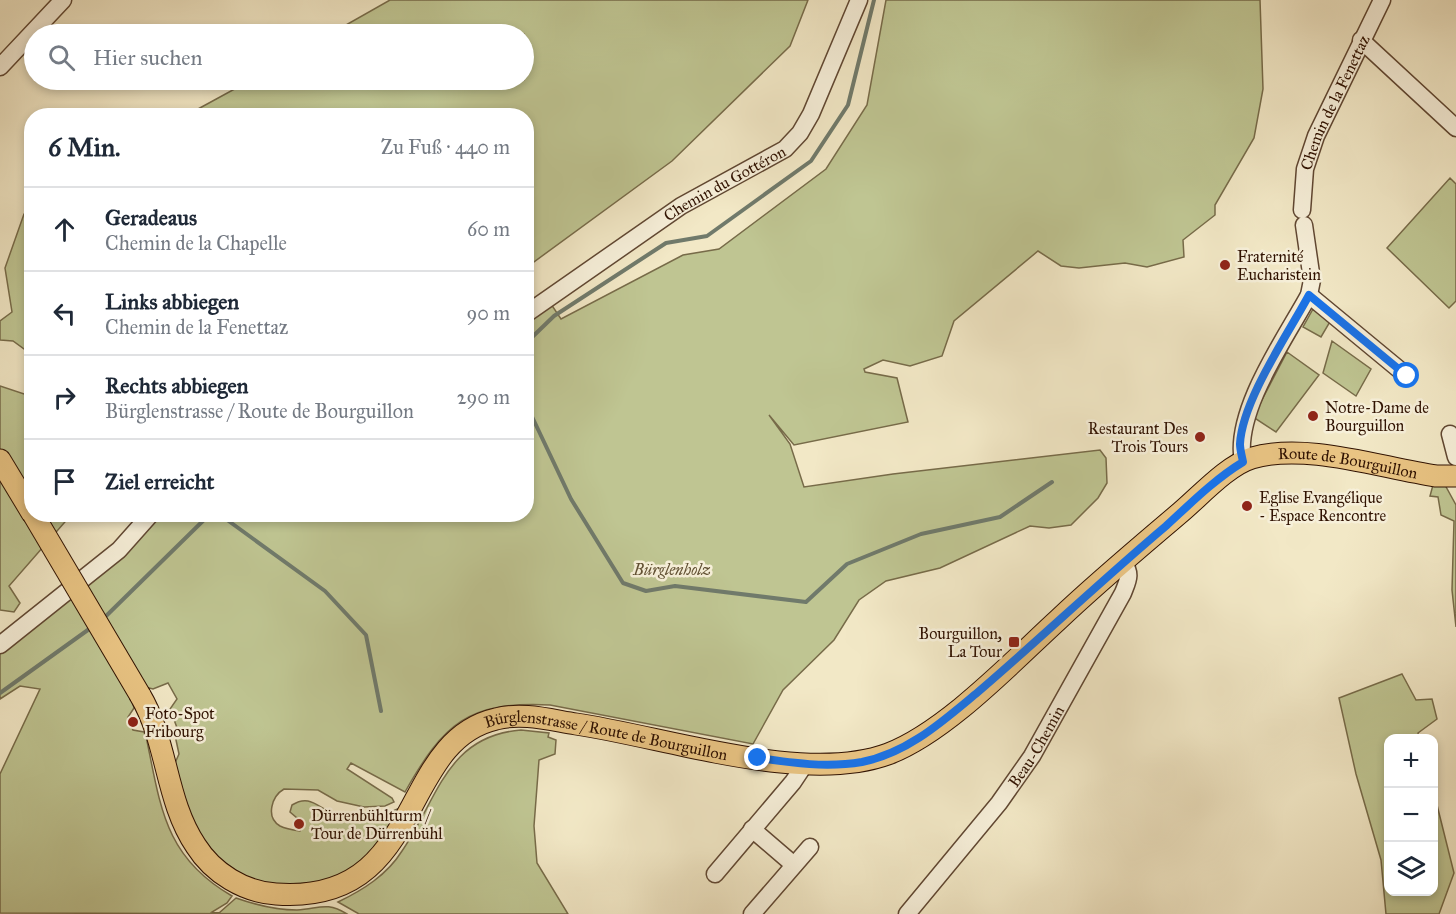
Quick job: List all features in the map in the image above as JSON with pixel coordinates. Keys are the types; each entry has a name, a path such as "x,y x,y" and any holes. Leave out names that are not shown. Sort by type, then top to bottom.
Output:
{"main road":[{"name":"Route de Bourguillon","path":"1243,462 1249,459 1299,454 1436,476 1456,476"},
{"name":"Bürglenstrasse / Route de Bourguillon","path":"0,460 24,500"},
{"name":"Bürglenstrasse / Route de Bourguillon","path":"37,522 157,727 182,823 195,845 205,858 225,875 250,889 301,896 329,890 359,875 390,844 450,745 477,725 499,718 522,716 593,726 758,758 805,764 862,762 901,748 922,736 1024,654 1057,620 1123,562 1243,462"}],"street":[{"path":"40,24 63,0"},
{"name":"Chemin du Gottéron","path":"534,308 681,206 785,149 800,133 811,114 859,0"},
{"name":"Chemin de la Fenettaz","path":"1243,462 1240,446 1247,414 1309,295 1312,280 1303,218 1305,169 1316,136 1361,39 1382,0"},
{"path":"1361,39 1456,128"},
{"path":"0,67 24,41"},
{"path":"1309,295 1407,376"},
{"path":"1450,434 1456,457"},
{"path":"0,645 119,550 144,522"},
{"name":"Beau-Chemin","path":"907,914 985,821 1032,756 1123,593 1129,578 1129,569 1123,562"},
{"path":"715,874 793,783 805,764"},
{"path":"752,829 794,865"},
{"path":"752,914 810,847"}],"green space":[{"path":"390,0 808,0 790,46 672,161 534,262 534,108 200,108 233,90 534,90 534,24 348,24"},
{"name":"Bürglenholz","path":"886,0 1260,0 1263,89 1254,138 1215,205 1215,215 1183,240 1184,257 1147,267 1125,263 1079,268 1061,266 1038,251 954,321 942,356 910,366 883,360 864,369 865,372 897,378 908,422 794,445 769,415 790,444 804,487 893,474 1100,450 1106,458 1107,483 1098,498 1071,525 1049,528 1030,526 940,568 886,581 859,600 834,640 783,690 753,744 550,705 498,707 461,721 446,733 419,768 405,792 351,763 347,769 392,798 394,802 385,806 364,807 337,801 318,790 284,789 276,796 272,812 275,822 287,829 300,831 304,824 290,812 292,805 304,801 314,803 329,812 353,818 376,817 400,808 379,843 366,858 346,872 325,882 271,885 244,876 217,857 192,824 175,763 179,754 176,740 179,733 170,709 177,699 168,683 153,689 138,685 130,690 134,708 128,717 133,730 144,732 157,789 170,830 193,865 210,881 232,896 227,903 212,912 219,913 236,898 273,908 297,910 328,907 347,914 0,913 0,774 40,689 20,686 0,699 0,653 151,522 534,522 534,315 551,304 561,319 683,255 719,249 826,169 867,105"},
{"path":"1450,178 1456,184 1456,301 1449,308 1387,248"},
{"path":"24,214 24,349 13,341 0,340 0,321 12,312 5,268"},
{"path":"1313,309 1331,320 1321,337 1303,327"},
{"path":"1332,341 1371,369 1356,396 1323,373"},
{"path":"1287,352 1319,375 1276,432 1253,417"},
{"path":"0,386 24,394 24,522 65,522 9,586 20,603 14,612 0,610"},
{"path":"1433,485 1445,485 1456,505 1456,627 1452,590 1454,521 1441,515 1438,497 1430,496"},
{"path":"1402,674 1416,700 1432,699 1437,719 1418,734 1384,734 1384,892 1381,860 1356,774 1339,698"},
{"path":"521,730 549,733 548,737 556,740 555,754 539,760 534,826 537,863 568,914 359,914 338,902 374,881 396,860 447,773 460,757 476,744 496,735"},
{"path":"1438,809 1454,873 1439,914 1386,914 1384,896 1438,896"}],"waterway":[{"path":"534,335 554,316 666,243 707,236 811,161 848,105 874,0"},
{"path":"534,421 571,499 623,583 646,591 675,586 806,602 847,564 921,534 1000,517 1052,482"},
{"path":"103,619 202,522"},
{"path":"230,522 325,591 366,635 381,711"},
{"path":"0,693 92,627"}],"place":[{"name":"Fraternité Eucharistein","path":"1225,265"},
{"name":"Notre-Dame de Bourguillon","path":"1313,416"},
{"name":"Restaurant Des Trois Tours","path":"1200,437"},
{"name":"Eglise Evangélique - Espace Rencontre","path":"1247,506"},
{"name":"Bourguillon, La Tour","path":"1014,642"},
{"name":"Foto-Spot Fribourg","path":"133,722"},
{"name":"Dürrenbühlturm / Tour de Dürrenbühl","path":"299,824"}],"route":[{"path":"758,758 813,765 862,762 886,754 922,736 1024,654 1057,620 1108,575 1243,462 1240,446 1244,422 1254,398 1309,295 1407,376"}]}
